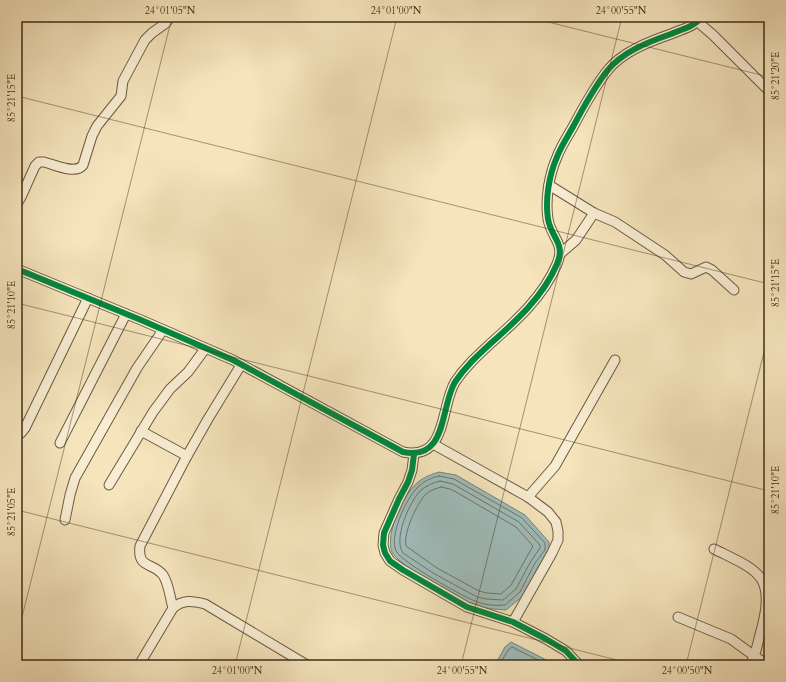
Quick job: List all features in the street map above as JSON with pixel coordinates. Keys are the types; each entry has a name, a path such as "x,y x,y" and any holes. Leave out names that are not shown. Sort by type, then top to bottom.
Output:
{"street":[{"path":"17,204 35,166 39,162 75,170 81,169 84,165 92,136 97,126 121,96 123,81 145,40 166,23 170,17"},
{"path":"17,269 206,348 241,365 389,445 403,452 414,454 422,452 433,444 439,436 449,396 454,383 466,367 535,301 550,278 561,253 560,246 548,219 547,203 551,174 556,157 590,95 617,60 656,39 685,29 698,19 769,91"},
{"path":"549,185 594,213 629,230 665,255 684,272 691,274 706,268 712,270 734,290"},
{"path":"561,253 576,240 594,213"},
{"path":"17,435 25,428 88,298"},
{"path":"60,443 126,314"},
{"path":"65,520 75,478 137,368 163,330"},
{"path":"109,485 160,402 170,389 188,372 206,348"},
{"path":"528,497 555,466 614,360"},
{"path":"173,608 164,576 160,572 144,564 139,553 140,546 187,456 241,365"},
{"path":"141,431 187,456"},
{"path":"433,444 528,497 548,512 556,522 558,540 513,622"},
{"path":"414,454 412,470 408,482 396,504 384,533 383,545 390,561 467,607 513,622 546,639 566,651 579,665"},
{"path":"714,549 751,568 759,574 764,582 767,595 765,612 755,656 750,665"},
{"path":"139,665 173,608 178,604 193,601 205,604 307,665"},
{"path":"678,617 731,639 766,665"}],"water":[{"path":"439,472 456,475 525,515 549,542 549,551 539,565 524,595 506,610 490,609 473,605 465,601 442,589 416,572 396,557 392,552 390,541 392,528 405,499 412,488 420,480"},
{"path":"511,642 556,665 495,665 505,647"}],"cycle path":[{"path":"17,269 233,360 403,452 418,453 428,448 435,440 440,430 450,393 455,382 476,357 537,298 557,264 560,251 550,226 547,212 547,196 550,180 560,149 598,84 607,71 620,58 636,48 688,27 702,17"},
{"path":"414,454 412,470 408,482 384,533 383,545 385,553 390,561 467,607 513,622 546,639 566,651 579,665"}]}
